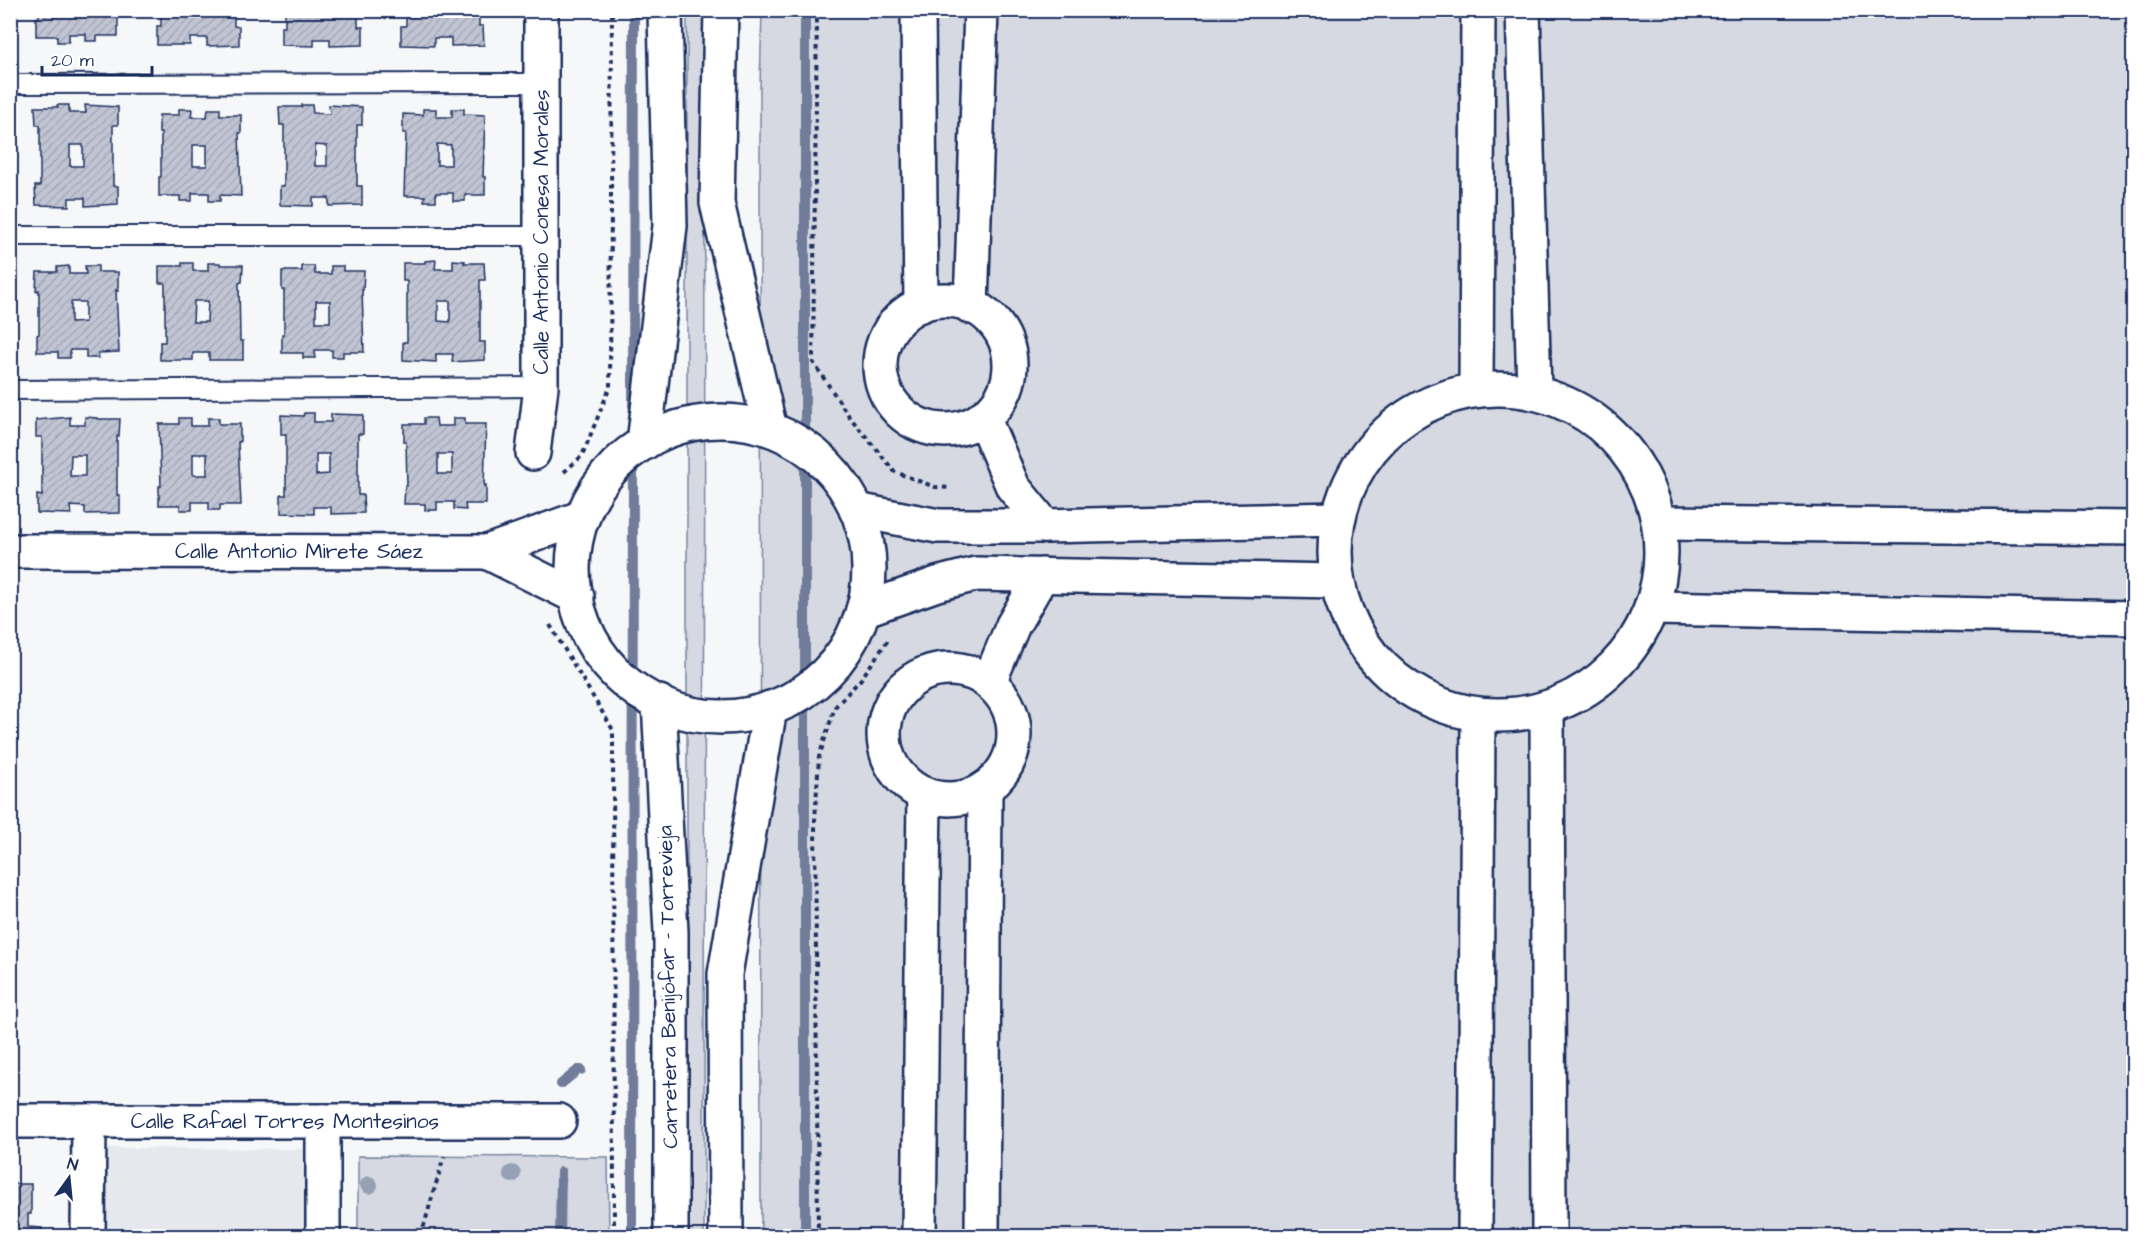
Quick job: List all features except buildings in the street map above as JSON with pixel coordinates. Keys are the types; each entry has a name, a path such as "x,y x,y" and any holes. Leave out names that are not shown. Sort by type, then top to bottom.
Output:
{"street":[{"name":"Calle Antonio Conesa Morales","path":"533,453 541,387 541,10"},
{"path":"644,443 670,226 665,10"},
{"path":"721,10 717,204 770,429"},
{"path":"918,10 921,305"},
{"path":"971,307 981,10"},
{"path":"1476,390 1478,10"},
{"path":"1523,10 1534,390"},
{"path":"941,300 963,303 971,307 984,313 999,329 1008,350 1010,372 1004,394 991,412 972,424 951,430 930,429 911,421 895,408 884,391 879,370 881,350 889,330 903,315 921,305 941,300"},
{"path":"1487,387 1534,390 1557,397 1626,446 1661,523 1655,608 1613,671 1546,710 1478,715 1413,693 1362,645 1336,582 1337,519 1367,450 1421,406 1487,387"},
{"path":"983,417 1013,488 1045,526"},
{"path":"721,420 770,429 814,452 847,489 867,534 870,583 863,610 857,631 829,672 790,702 742,717 694,715 648,698 610,668 584,627 573,579 577,531 597,487 630,451 644,443 673,428 721,420"},
{"path":"856,510 938,526 1045,526 1337,519"},
{"path":"487,552 583,517"},
{"path":"1661,523 2133,528"},
{"name":"Calle Antonio Mirete Sáez","path":"10,551 487,552 577,597"},
{"path":"863,610 937,584 976,574 1336,582"},
{"path":"988,682 1013,625 1041,575"},
{"path":"1655,608 2133,618"},
{"path":"950,668 970,672 988,682 1003,696 1012,715 1014,736 1011,756 1000,774 986,788 966,797 946,799 924,794 905,782 891,764 885,743 885,720 894,700 908,683 928,672 950,668"},
{"name":"Carretera Benijófar - Torrevieja","path":"659,702 671,932 671,1236"},
{"path":"726,1236 725,974 770,708"},
{"path":"1546,710 1549,1236"},
{"path":"1475,1236 1478,715"},
{"path":"982,1236 986,788"},
{"path":"919,1236 924,794"},
{"name":"Calle Rafael Torres Montesinos","path":"10,1121 559,1121"},
{"path":"88,1236 89,1121"},
{"path":"323,1121 323,1236"}],"lane":[{"path":"10,84 541,83"},
{"path":"10,236 541,236"},
{"path":"10,390 541,387"}],"path":[{"path":"817,10 813,362 849,416 895,472 935,487 957,488"},
{"path":"818,1236 815,820 819,757 835,707 861,679 888,639"},
{"path":"421,1236 455,1121"}],"shaded area":[{"path":"705,10 704,1236 687,1236 687,11"},
{"path":"762,11 2133,11 2133,1236 761,1236 760,87"},
{"path":"107,1148 305,1149 305,1236 107,1236"},
{"path":"358,1156 608,1157 609,1236 358,1236"}],"waterway":[{"path":"633,406 634,10"},
{"path":"805,10 805,1236"},
{"path":"632,1236 633,443"},
{"path":"561,1084 581,1070"},
{"path":"560,1236 561,1172"}]}
